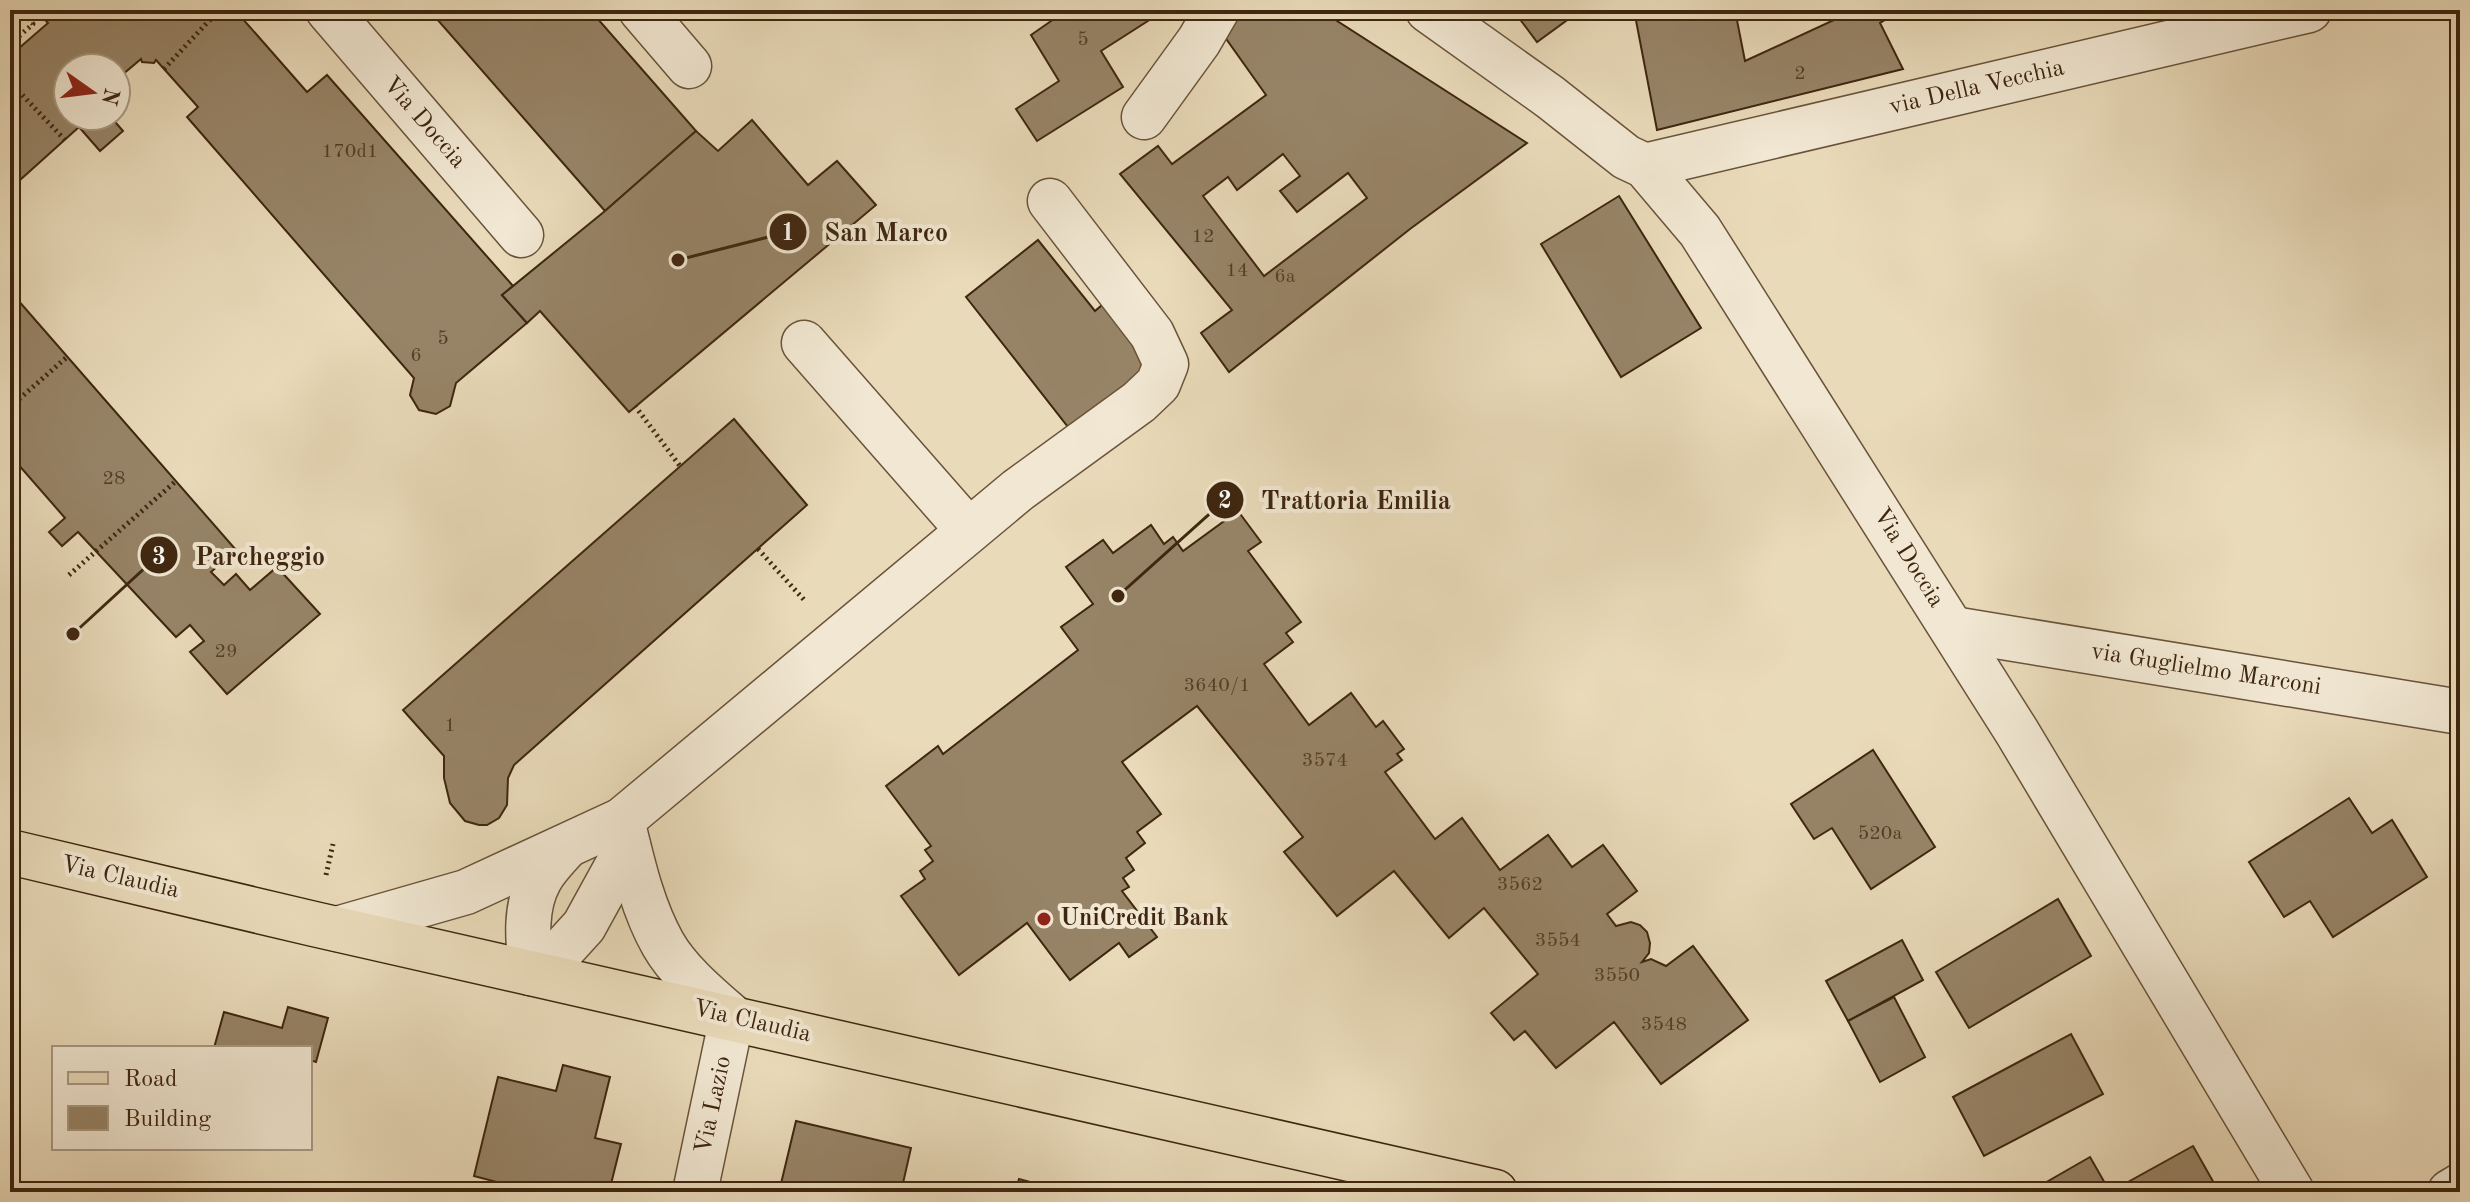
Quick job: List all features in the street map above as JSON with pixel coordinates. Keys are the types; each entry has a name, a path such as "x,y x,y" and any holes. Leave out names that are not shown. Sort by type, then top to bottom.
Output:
{"main road":[{"name":"Via Claudia","path":"10,852 1495,1192"}],"street":[{"name":"Via Doccia","path":"328,10 521,235"},
{"path":"641,10 689,66"},
{"path":"1144,117 1199,41 1217,10"},
{"name":"Via Doccia","path":"1428,10 1550,97 1626,157 1645,166 1700,231 2025,745 2292,1192"},
{"name":"via Della Vecchia","path":"1645,166 2309,10"},
{"path":"531,973 564,948 584,926 625,833 839,638 1018,490 1139,402 1158,384 1166,364 1152,334 1050,201"},
{"path":"804,343 968,530"},
{"name":"via Guglielmo Marconi","path":"1953,629 2460,712"},
{"path":"337,929 466,892 564,849 625,833"},
{"path":"625,833 640,887 663,945 700,989 732,1017"},
{"path":"531,973 529,911 540,878 564,849"},
{"name":"Via Lazio","path":"695,1192 732,1017"},
{"path":"2450,1192 2460,1186"}],"path":[{"path":"10,44 33,24 21,10"},
{"path":"164,69 219,10"},
{"path":"10,82 65,140"},
{"path":"10,407 67,357"},
{"path":"635,406 680,466"},
{"path":"69,575 176,481"},
{"path":"758,549 839,638"}],"building":[{"path":"36,10 235,10 307,92 327,75 513,286 502,295 527,323 456,383 450,406 436,414 419,410 410,395 414,378 187,117 198,107 156,60 154,63 142,62 141,59 132,67 132,52 52,52 52,132 73,132 10,189 10,56 48,23"},
{"path":"429,10 590,10 696,131 605,211"},
{"path":"1067,10 1165,10 1101,51 1123,87 1037,141 1016,109 1059,81 1031,35"},
{"path":"1239,10 1320,10 1527,143 1410,229 1229,372 1201,333 1232,310 1120,174 1158,146 1172,164 1266,95 1222,33","holes":["1283,154 1300,176 1280,191 1297,212 1348,173 1367,198 1264,276 1203,196 1228,177 1237,190"]},
{"path":"1513,10 1581,10 1537,42"},
{"path":"1634,10 1735,10 1745,61 1834,20 1830,10 1902,10 1880,23 1903,69 1657,130"},
{"path":"752,120 808,185 837,161 876,205 629,412 540,311 527,323 502,295 696,131 718,151"},
{"path":"83,132 122,132 100,151"},
{"path":"1619,196 1701,328 1621,377 1541,244"},
{"path":"1038,240 1095,311 1102,305 1153,369 1072,432 966,297"},
{"path":"10,291 236,550 211,572 224,585 236,574 250,590 277,567 320,614 227,694 190,652 204,641 190,625 176,637 78,532 62,546 49,532 65,518 10,455"},
{"path":"734,419 807,505 514,765 508,778 507,805 499,818 487,825 465,821 450,803 444,778 444,756 403,710"},
{"path":"1238,511 1261,542 1248,551 1301,622 1286,633 1293,642 1264,664 1309,725 1351,693 1376,727 1383,721 1404,749 1397,754 1402,760 1385,772 1435,839 1462,818 1500,870 1548,835 1572,867 1603,845 1637,891 1607,914 1616,926 1631,922 1647,932 1649,953 1642,962 1651,959 1666,966 1693,946 1748,1020 1661,1084 1614,1022 1556,1068 1525,1031 1514,1040 1491,1013 1538,974 1484,908 1449,938 1394,871 1337,916 1284,852 1303,837 1197,706 1122,762 1161,814 1137,832 1145,843 1126,858 1134,870 1123,878 1129,887 1122,891 1157,937 1129,957 1119,943 1070,980 1027,923 959,975 901,896 925,879 920,871 933,861 925,850 931,846 886,786 938,746 943,754 1078,650 1061,627 1093,604 1066,567 1103,540 1113,553 1151,525 1164,544 1173,537 1183,551"},
{"path":"1873,750 1935,847 1871,889 1832,828 1814,839 1791,804"},
{"path":"2349,798 2372,833 2392,820 2427,877 2333,937 2310,901 2284,917 2249,862"},
{"path":"2058,899 2091,956 1969,1028 1936,972"},
{"path":"1902,940 1923,980 1848,1021 1826,981"},
{"path":"1894,997 1925,1057 1880,1082 1848,1021"},
{"path":"288,1007 328,1018 316,1062 312,1061 312,1046 215,1046 224,1012 282,1028"},
{"path":"2071,1034 2103,1094 1984,1156 1953,1097"},
{"path":"563,1065 610,1077 595,1138 621,1144 609,1192 535,1192 474,1176 498,1077 556,1091"},
{"path":"796,1121 911,1148 901,1192 779,1192"},
{"path":"2193,1146 2219,1192 2110,1192"},
{"path":"2090,1157 2110,1192 2029,1192"},
{"path":"1019,1179 1067,1192 1015,1192"}],"place":[{"name":"San Marco","path":"678,260"},
{"name":"Trattoria Emilia","path":"1118,596"},
{"name":"Parcheggio","path":"73,634"},
{"name":"UniCredit Bank","path":"1044,919"}]}
